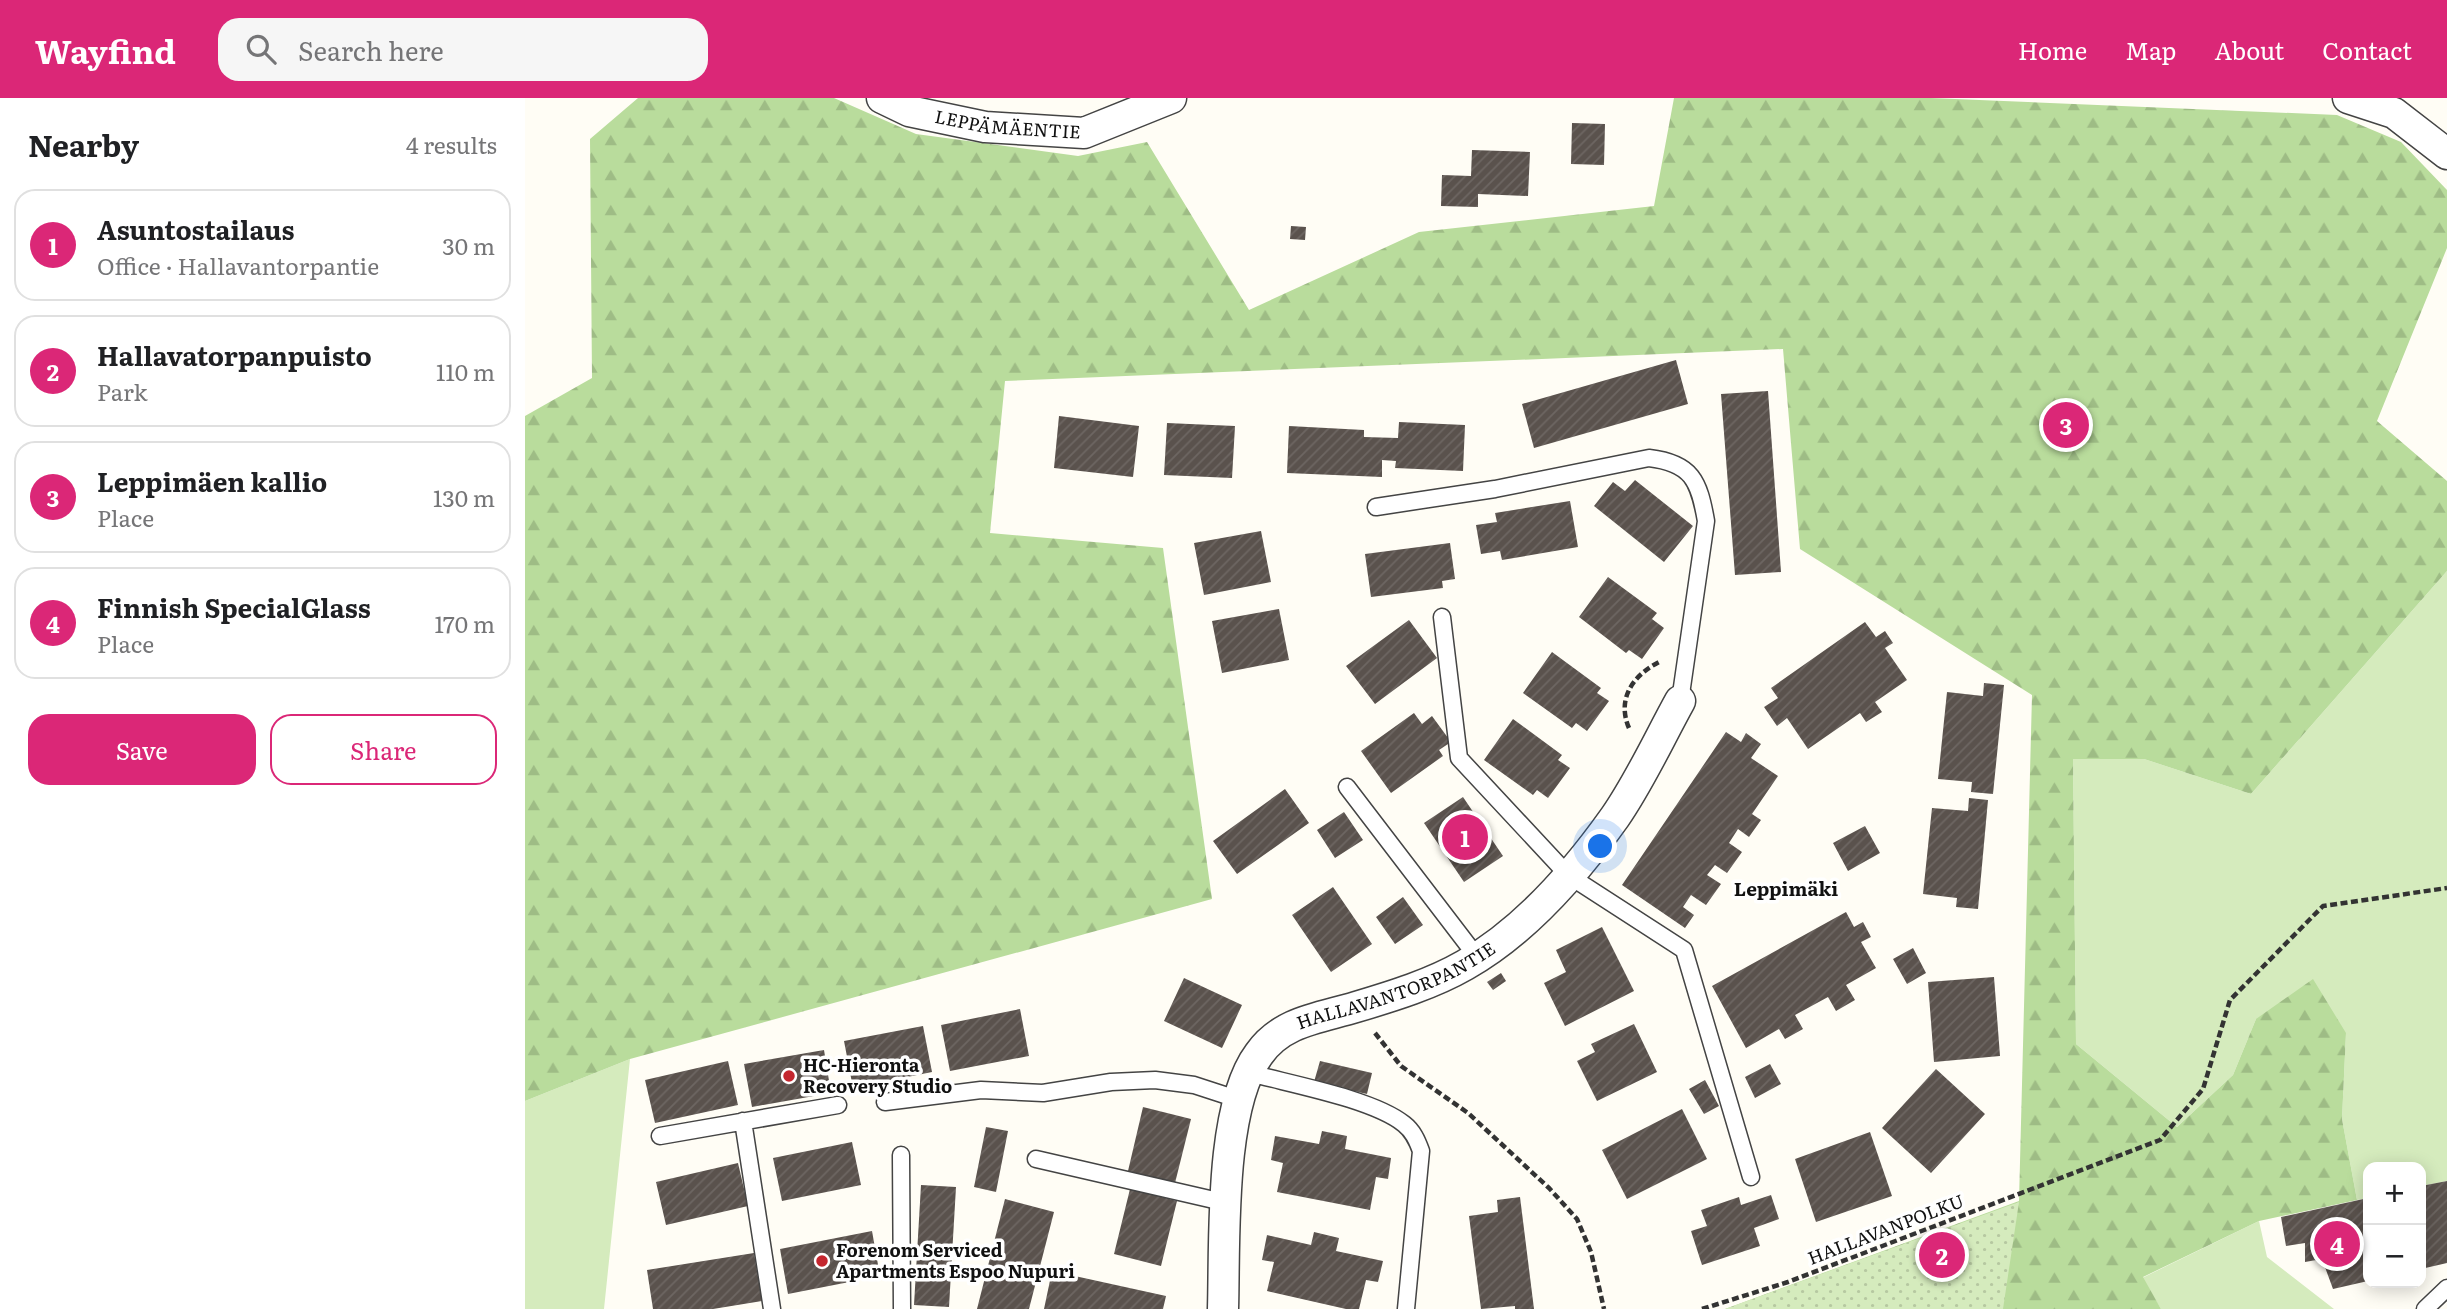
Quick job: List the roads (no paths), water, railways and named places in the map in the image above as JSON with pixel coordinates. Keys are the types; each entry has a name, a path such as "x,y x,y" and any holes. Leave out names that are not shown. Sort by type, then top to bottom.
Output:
{"street":[{"name":"LEPPÄMÄENTIE","path":"881,98 909,111 985,127 1084,133 1171,98"},
{"path":"2348,98 2394,113 2447,154"},
{"name":"HALLAVANTORPANTIE","path":"1223,1309 1229,1158 1245,1087 1257,1055 1276,1035 1301,1022 1413,989 1477,957 1556,890 1616,816 1680,701"}],"lane":[{"path":"1376,507 1495,489 1649,458 1669,460 1688,471 1701,492 1706,520 1680,701"},
{"path":"1442,617 1459,758 1568,875 1684,950 1751,1177"},
{"path":"1347,786 1477,957"},
{"path":"885,1102 981,1090 1043,1093 1111,1082 1155,1080 1245,1087 1378,1109 1403,1123 1415,1136 1421,1151 1406,1309"},
{"path":"660,1136 838,1105"},
{"path":"743,1121 772,1309"},
{"path":"901,1155 902,1309"},
{"path":"1036,1159 1227,1203"},
{"path":"2425,1309 2447,1288"}],"place":[{"name":"Leppimäen kallio","path":"2066,425"},
{"name":"Asuntostailaus","path":"1465,837"},
{"name":"HC-Hieronta Recovery Studio","path":"789,1076"},
{"name":"Finnish SpecialGlass","path":"2337,1244"},
{"name":"Hallavatorpanpuisto","path":"1942,1255"},
{"name":"Forenom Serviced Apartments Espoo Nupuri","path":"822,1261"}],"district":[{"name":"Leppimäki","path":"1786,889"}]}
